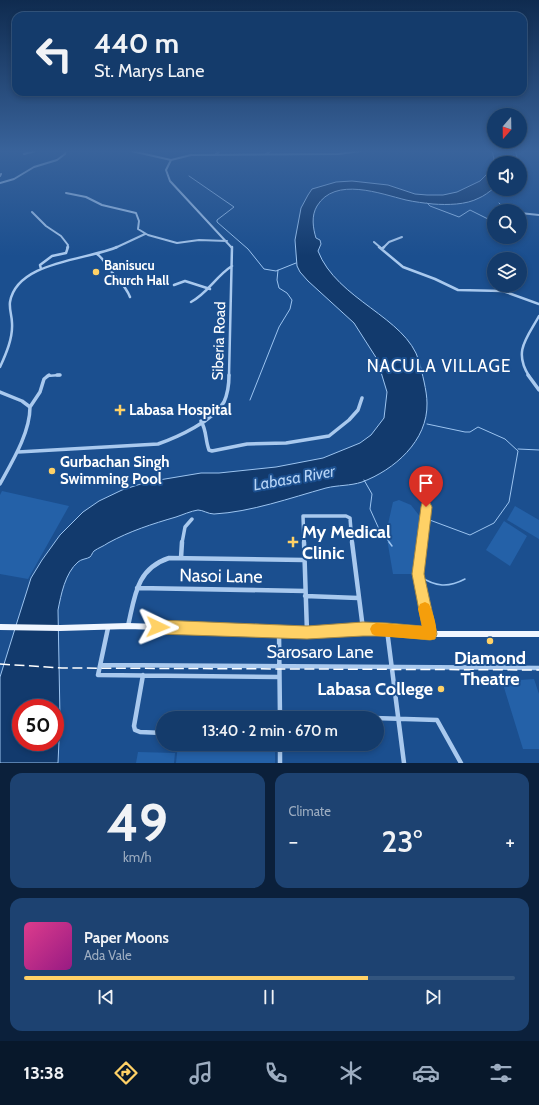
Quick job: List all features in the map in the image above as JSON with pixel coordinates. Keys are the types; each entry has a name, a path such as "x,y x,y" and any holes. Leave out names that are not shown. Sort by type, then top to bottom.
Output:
{"main road":[{"path":"0,627 108,628 128,626 307,632 363,629 430,634 539,634"}],"street":[{"name":"Siberia Road","path":"18,452 158,444 168,441 201,421 221,406 229,387 232,247 175,186"},
{"path":"66,193 86,197 102,206 136,213 139,220 138,229 145,234 178,243 199,240 227,241"},
{"path":"32,212 46,226 61,236 68,245 66,253 52,256 40,265 41,269"},
{"path":"527,214 539,215"},
{"path":"0,367 10,341 12,324 10,301 12,296 27,278 41,269 97,254 120,246 134,237 145,234"},
{"path":"382,249 389,242 402,237"},
{"path":"374,242 403,267 458,290 504,291 539,304"},
{"path":"97,254 107,261 110,269 121,280 130,297"},
{"path":"191,302 199,299 210,289 226,270 232,266"},
{"path":"174,285 185,281 210,289"},
{"path":"539,316 521,350 524,369 539,390"},
{"path":"0,484 18,452 30,414 30,407 41,391 45,376 54,374 60,375"},
{"path":"0,392 22,401 30,407"},
{"path":"201,421 208,433 207,447 212,452 248,444 286,443 318,439 329,436 349,420 358,410 362,398"},
{"path":"426,507 418,574 430,634"},
{"path":"307,632 303,516 346,516 350,518 358,598 363,629"},
{"path":"181,558 185,525 192,518"},
{"path":"128,626 141,577 147,569 160,560 181,558 304,560"},
{"name":"Nasoi Lane","path":"137,588 305,593 358,598"},
{"path":"108,628 98,675 279,677"},
{"path":"387,630 404,763"},
{"path":"279,631 280,711"},
{"name":"Sarosaro Lane","path":"100,665 539,668"},
{"path":"143,675 134,726 135,730 140,732 156,733"},
{"path":"384,718 437,720 461,763"},
{"path":"280,751 280,763"}],"shaded area":[{"path":"2,491 69,506 28,579 0,574 0,495"},
{"path":"399,500 411,505 425,523 418,574 393,574 386,533 393,502"},
{"path":"515,506 539,520 539,539 507,520"},
{"path":"504,521 527,536 510,566 486,550"},
{"path":"534,679 539,694 539,749 523,749 502,681"},
{"path":"177,751 275,751 275,763 176,763"},
{"path":"138,752 175,753 174,763 136,763"}],"water":[{"name":"Labasa River","path":"324,186 390,186 415,194 443,195 457,192 470,186 487,186 487,193 483,196 468,202 450,204 433,204 409,201 372,191 346,189 325,197 315,210 313,222 316,238 320,240 321,244 318,251 327,268 340,283 400,332 412,346 419,361 427,403 426,417 422,430 415,442 397,462 374,477 362,482 326,488 270,504 228,513 214,514 200,510 192,511 125,535 96,550 90,557 79,561 67,578 62,591 58,610 60,699 12,699 12,751 59,751 58,763 0,763 0,677 31,578 60,535 83,512 99,501 122,490 147,482 201,473 219,473 276,467 323,458 360,443 371,435 384,418 387,392 377,359 354,323 308,281 297,266 295,240 301,208 312,189"}],"waterway":[{"path":"203,186 234,207 217,220 217,222 248,249 264,269 278,270"},
{"path":"427,203 430,206 459,217 470,210 487,218"},
{"path":"278,270 296,263"},
{"path":"250,400 279,327 290,309 292,300 287,293 279,288 277,280 278,270"},
{"path":"424,543 427,519 470,535 494,523 509,502 518,451 505,439 478,427 470,432 465,432 427,424"},
{"path":"518,449 539,450"},
{"path":"364,480 372,494 370,509 379,529 390,543"},
{"path":"389,542 392,546"},
{"path":"423,551 424,542"},
{"path":"421,571 423,574 419,576 425,580 442,585 453,584 465,579"}],"railway":[{"path":"0,664 62,668 539,670"}],"slow traffic":[{"path":"376,629 430,634 425,609"}],"place":[{"name":"Banisucu Church Hall","path":"96,272"},
{"name":"Labasa Hospital","path":"120,410"},
{"name":"Gurbachan Singh Swimming Pool","path":"52,471"},
{"name":"My Medical Clinic","path":"293,542"},
{"name":"Diamond Theatre","path":"490,641"},
{"name":"Labasa College","path":"441,689"}],"district":[{"name":"NACULA VILLAGE","path":"439,366"}],"route":[{"path":"158,627 307,632 363,629 430,634 418,574 426,507"}]}
